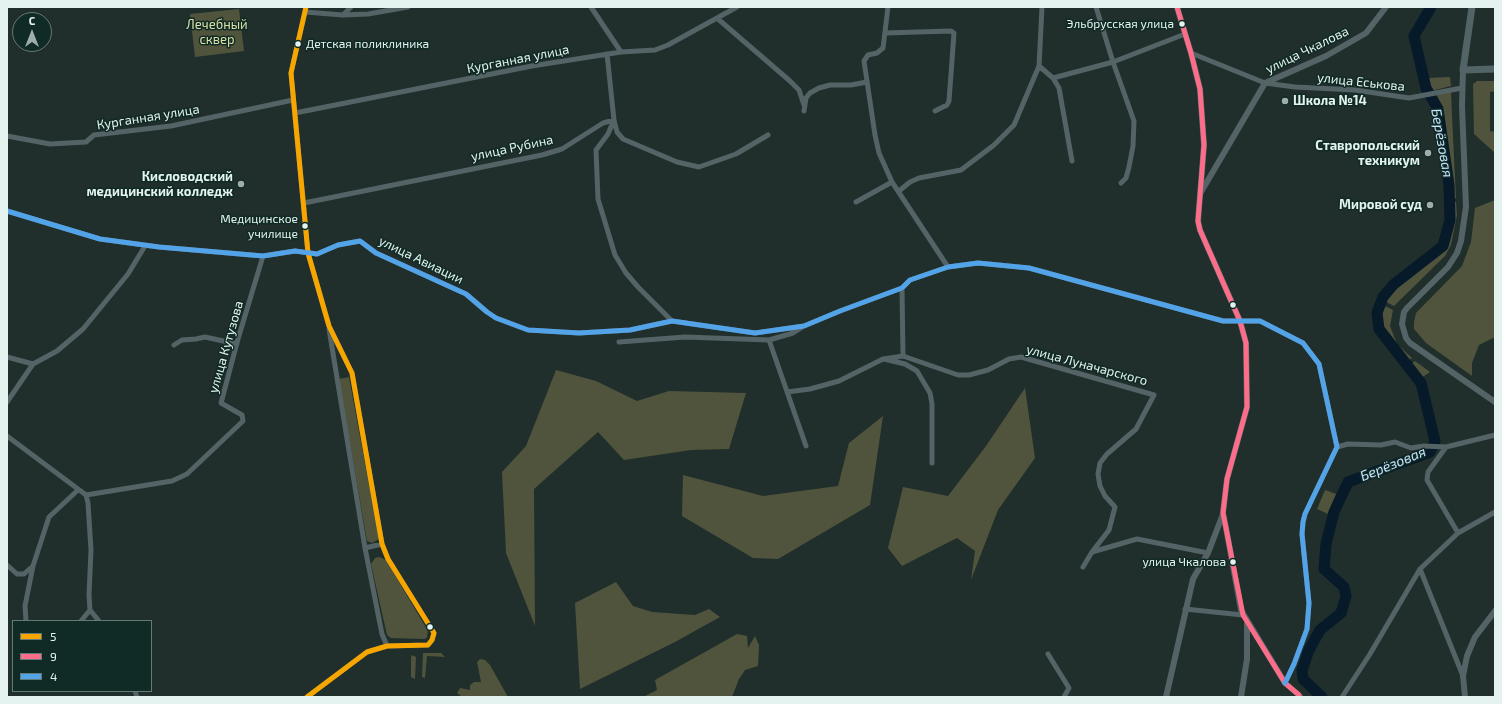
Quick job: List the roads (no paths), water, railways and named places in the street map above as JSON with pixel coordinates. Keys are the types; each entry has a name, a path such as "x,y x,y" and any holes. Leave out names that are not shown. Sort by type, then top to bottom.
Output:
{"main road":[{"path":"1472,7 1463,70 1495,69"}],"street":[{"path":"343,15 351,7"},
{"path":"387,646 382,634 365,548 329,326 308,253 291,73 306,9 343,15 368,14 408,7"},
{"path":"591,7 621,52"},
{"name":"Курганная улица","path":"295,113 532,66 621,52 655,50 668,46 737,7"},
{"path":"888,7 883,48 877,53 865,57 864,61 879,153 892,182 948,267"},
{"path":"899,191 910,182 919,178 961,170 994,145 1014,125 1039,66 1042,7"},
{"path":"1096,7 1112,62 1134,121 1133,146 1129,167 1126,178 1121,183"},
{"path":"1177,7 1191,53 1200,90 1203,114 1204,145 1200,193"},
{"name":"улица Чкалова","path":"1301,697 1285,683 1245,618 1223,513 1227,479 1247,408 1247,358 1244,333 1240,321 1200,230 1198,211 1200,193 1265,83 1326,56 1366,33 1386,7"},
{"path":"718,18 799,90 804,105"},
{"path":"885,33 951,31 954,33 949,101 947,105 935,111"},
{"path":"1053,78 1112,62 1185,34"},
{"name":"улица Еськова","path":"1191,53 1265,83 1295,87 1355,90 1409,98 1462,88"},
{"path":"607,54 616,132 623,139 677,162 699,167 736,154 768,135"},
{"path":"1039,66 1053,78 1059,88 1072,161"},
{"path":"1463,70 1462,88 1466,207 1461,241 1457,254 1448,267 1404,312 1402,324 1406,338 1415,347 1495,402"},
{"path":"804,111 806,98 810,93 819,88 830,85 851,85 868,82"},
{"name":"Курганная улица","path":"7,136 50,144 86,142 94,135 171,126 293,100"},
{"path":"614,120 608,134 596,150 598,199 603,217 615,255 626,273 652,303 672,321"},
{"name":"улица Рубина","path":"304,203 542,155 562,149 603,123 614,120"},
{"path":"856,202 892,182"},
{"name":"улица Авиации","path":"7,211 100,239 145,246 263,256 295,251 317,254 338,245 360,241 376,253 466,294 496,318 528,330 579,333 630,330 672,321 755,333 804,326"},
{"path":"7,402 33,364 57,351 83,329 128,274 145,246"},
{"name":"улица Кутузова","path":"86,495 172,481 187,474 243,421 242,415 221,403 263,256"},
{"name":"улица Авиации","path":"619,342 684,337 769,340 794,333 804,326 840,311 902,288 910,280 948,267 978,263 1029,268 1223,321 1260,321 1303,343 1319,364 1337,447"},
{"path":"902,288 903,356"},
{"path":"307,697 367,652 387,646 428,645 432,640 434,633 388,559 382,544 352,373 329,326"},
{"path":"174,345 182,340 196,339 205,336 237,344"},
{"path":"769,340 806,446"},
{"name":"улица Луначарского","path":"787,392 810,389 839,381 882,359 903,356 958,375 969,375 988,370 1009,359 1021,357 1154,395 1136,429 1107,454 1100,463 1098,474 1100,486 1105,496 1115,507 1109,530 1092,552"},
{"path":"7,357 33,364"},
{"path":"882,359 905,364 917,371 930,392 932,404 932,462"},
{"path":"1285,683 1294,664 1307,622 1309,603 1302,534 1303,522 1305,514 1337,447 1348,444 1381,445 1395,442 1411,448 1424,446 1446,447 1495,435"},
{"path":"7,436 86,495 88,503 91,550 89,595 90,610 98,620"},
{"path":"1446,447 1428,472 1427,480 1458,533"},
{"path":"26,620 25,606 33,566 49,517 78,490"},
{"path":"1344,697 1420,570 1458,533 1495,512"},
{"path":"1166,697 1193,579 1208,552 1223,513"},
{"path":"1082,567 1092,552 1137,538 1208,552"},
{"path":"365,548 382,544"},
{"path":"7,565 17,574 24,574 33,566"},
{"path":"1420,570 1463,676"},
{"path":"1185,609 1245,618 1248,635 1247,659 1241,697"},
{"path":"82,620 90,610"},
{"path":"1464,697 1464,665 1470,646 1483,625 1495,611"},
{"path":"1048,654 1069,688 1064,697"}],"waterway":[{"name":"Берёзовая","path":"1322,697 1303,679 1302,670 1309,650 1320,630 1341,613 1346,596 1344,587 1324,569 1326,544 1334,512 1348,482 1430,452 1435,441 1421,383 1379,329 1377,313 1383,297 1393,285 1443,246 1450,220 1449,185 1438,109 1426,88 1414,36 1431,7"}],"place":[{"name":"Эльбрусская улица","path":"1182,24"},
{"name":"Детская поликлиника","path":"298,44"},
{"name":"Школа №14","path":"1285,101"},
{"name":"Ставропольский техникум","path":"1428,153"},
{"name":"Кисловодский медицинский колледж","path":"241,184"},
{"name":"Мировой суд","path":"1430,205"},
{"name":"Медицинское училище","path":"305,226"},
{"name":"улица Чкалова","path":"1233,562"}],"park label":[{"name":"Лечебный сквер","path":"217,32"}]}
